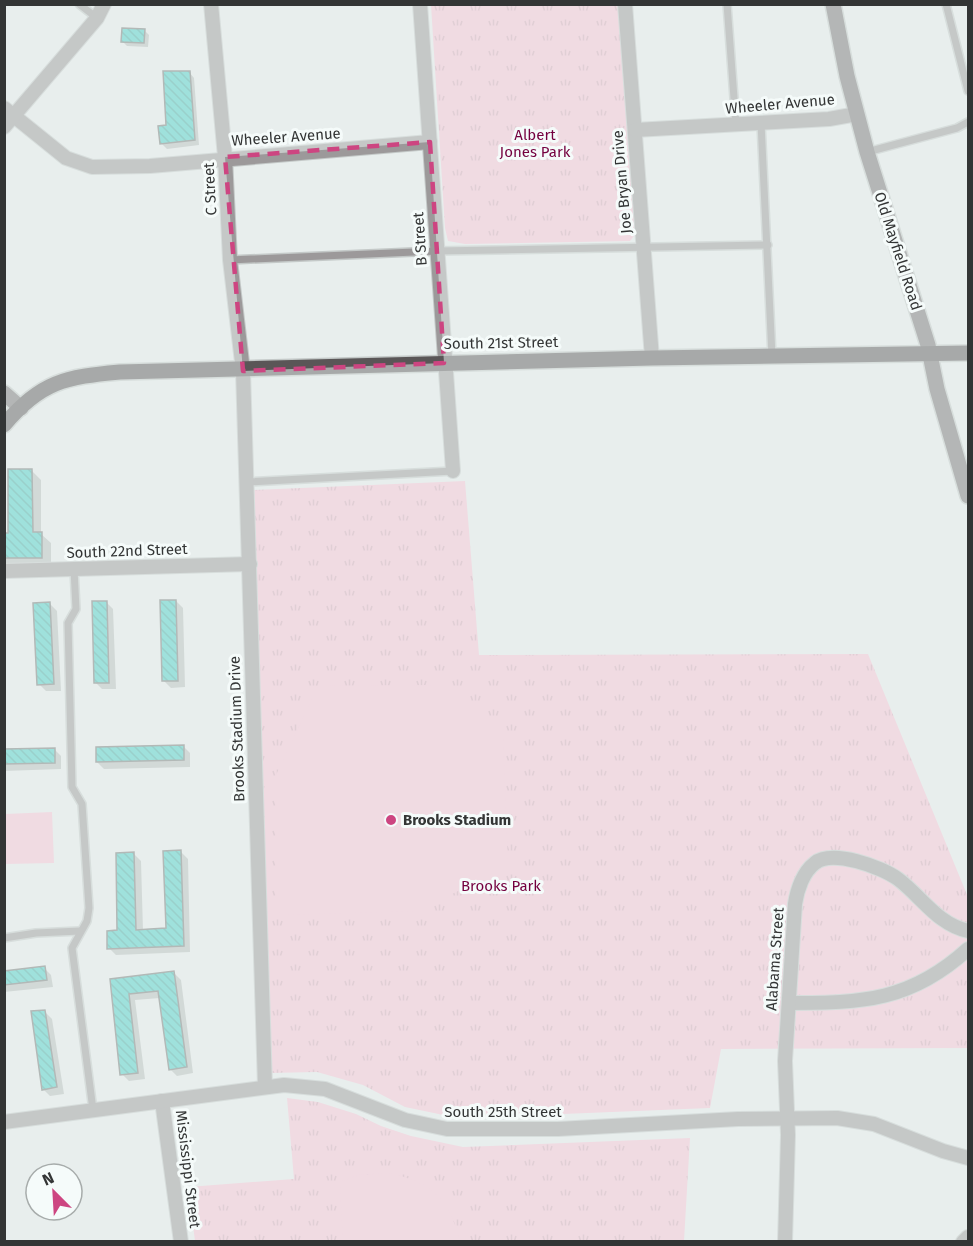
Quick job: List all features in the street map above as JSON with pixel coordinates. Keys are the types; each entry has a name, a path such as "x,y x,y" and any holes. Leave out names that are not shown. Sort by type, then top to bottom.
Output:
{"main road":[{"name":"South 21st Street","path":"4,425 48,386 73,377 120,372 243,371 652,357 969,353"}],"street":[{"path":"4,128 9,112 97,18 104,4"},
{"name":"C Street","path":"211,4 225,157 230,260 243,371"},
{"name":"B Street","path":"420,4 453,471"},
{"name":"Joe Bryan Drive","path":"626,4 652,357"},
{"name":"Old Mayfield Road","path":"833,4 856,114 931,354 937,389 969,496"},
{"name":"Wheeler Avenue","path":"9,112 55,150 78,164 106,168 430,142"},
{"name":"Wheeler Avenue","path":"634,130 829,119 856,114"},
{"name":"Brooks Stadium Drive","path":"243,371 264,1087"},
{"path":"4,393 21,408"},
{"name":"South 22nd Street","path":"4,571 250,564"},
{"name":"Alabama Street","path":"785,1242 787,1118 785,1061 797,892 814,863 828,857 862,863 886,872 940,919 969,931"},
{"path":"789,1003 863,1001 902,990 927,981 969,949"},
{"name":"South 25th Street","path":"4,1122 264,1087 325,1089 405,1120 426,1126 467,1131 837,1118 874,1124 943,1151 969,1158"},
{"name":"Mississippi Street","path":"162,1101 181,1242"},
{"path":"963,1242 969,1237"}],"lane":[{"path":"80,4 97,18"},
{"path":"728,4 736,124"},
{"path":"946,4 969,91"},
{"path":"867,152 957,128 969,122"},
{"path":"760,123 772,356"},
{"path":"230,260 644,245 768,245"},
{"path":"246,482 453,471"},
{"path":"74,569 76,609 69,623 72,788 82,804 89,908 87,921 72,948 93,1110"},
{"path":"4,938 36,933 80,931"}],"highlighted area":[{"path":"430,142 444,363 243,371 225,157"}],"green space":[{"name":"Albert Jones Park","path":"431,5 618,5 637,232 630,241 465,244 448,241 445,228"},
{"name":"Brooks Park","path":"465,481 479,655 868,654 968,897 968,1048 721,1049 710,1108 489,1117 453,1117 405,1107 363,1085 317,1072 269,1073 252,490"},
{"name":"Brooks Stadium","path":"443,685 503,739 508,866 418,911 283,915 276,910 276,775 318,686"},
{"path":"52,812 54,863 5,864 5,814"},
{"path":"287,1098 318,1102 411,1136 463,1147 690,1138 684,1241 195,1241 188,1187 294,1179"},
{"path":"387,1173 415,1181 436,1194 450,1214 460,1241 343,1241 340,1182 359,1175"}],"building":[{"path":"122,28 145,29 144,43 121,42"},
{"path":"163,71 190,71 195,140 160,144 158,126 166,125"},
{"path":"8,469 32,469 33,532 42,532 42,558 4,558 4,533 8,533"},
{"path":"160,600 176,600 178,681 162,681"},
{"path":"92,601 107,601 109,683 94,683"},
{"path":"50,602 54,684 37,685 33,603"},
{"path":"184,745 184,760 96,762 96,747"},
{"path":"55,748 55,763 4,764 4,749"},
{"path":"181,850 184,946 107,949 107,931 117,930 116,853 134,852 136,930 166,928 163,851"},
{"path":"45,966 47,980 4,985 4,971"},
{"path":"174,971 187,1067 169,1070 158,991 129,994 138,1073 120,1075 110,979"},
{"path":"45,1010 57,1087 42,1090 31,1011"}],"place":[{"name":"Brooks Stadium","path":"391,820"}]}
